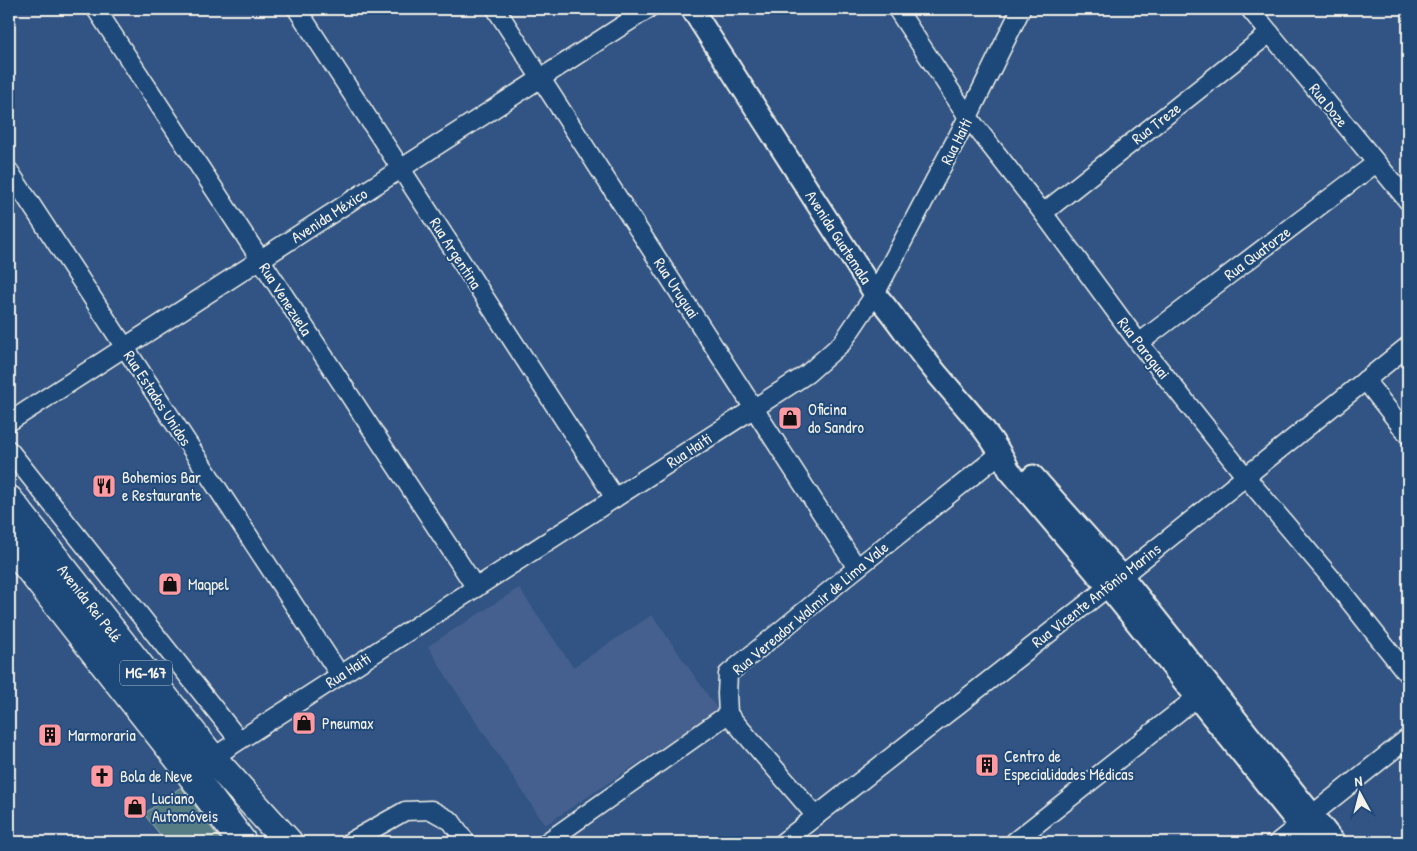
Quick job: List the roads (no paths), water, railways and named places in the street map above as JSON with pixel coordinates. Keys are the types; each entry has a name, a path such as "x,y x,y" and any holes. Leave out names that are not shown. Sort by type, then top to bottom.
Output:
{"main road":[{"name":"Avenida Rei Pelé","path":"9,500 212,758 288,842"},
{"name":"Avenida Rei Pelé","path":"9,543 242,842"}],"street":[{"name":"Rua Venezuela","path":"96,9 476,588"},
{"name":"Rua Argentina","path":"297,9 615,498"},
{"name":"Rua Uruguai","path":"496,9 857,568"},
{"name":"Avenida México","path":"9,422 648,9"},
{"name":"Avenida Guatemala","path":"692,9 875,294 892,312 928,363 1001,453"},
{"name":"Rua Paraguai","path":"897,9 968,117 1043,212 1138,343 1245,476 1332,579 1408,675"},
{"name":"Rua Haiti","path":"212,758 807,374 842,343 875,294 968,117 1021,9"},
{"name":"Rua Doze","path":"1250,9 1408,201"},
{"name":"Rua Treze","path":"1043,212 1270,33"},
{"name":"Rua Quatorze","path":"1138,343 1376,163"},
{"name":"Rua Estados Unidos","path":"9,171 340,675"},
{"name":"Rua Vicente Antônio Marins","path":"783,842 1115,582 1408,346"},
{"path":"1365,380 1408,436"},
{"path":"9,450 239,740"},
{"name":"Rua Vereador Walmir de Lima Vale","path":"728,714 726,694 728,674 1001,453"},
{"path":"1001,453 1020,462 1306,820 1334,842"},
{"path":"1014,842 1203,692"},
{"path":"547,842 728,714 816,816"},
{"path":"1278,842 1408,738"},
{"path":"350,842 366,837 405,811 431,810 451,821 466,842"},
{"path":"1306,820 1313,842"}],"place":[{"name":"Oficina do Sandro","path":"790,418"},
{"name":"Bohemios Bar e Restaurante","path":"104,486"},
{"name":"Maqpel","path":"170,584"},
{"name":"Pneumax","path":"304,723"},
{"name":"Marmoraria","path":"50,735"},
{"name":"Centro de Especialidades Médicas","path":"987,765"},
{"name":"Bola de Neve","path":"102,776"},
{"name":"Luciano Automóveis","path":"135,807"}]}
